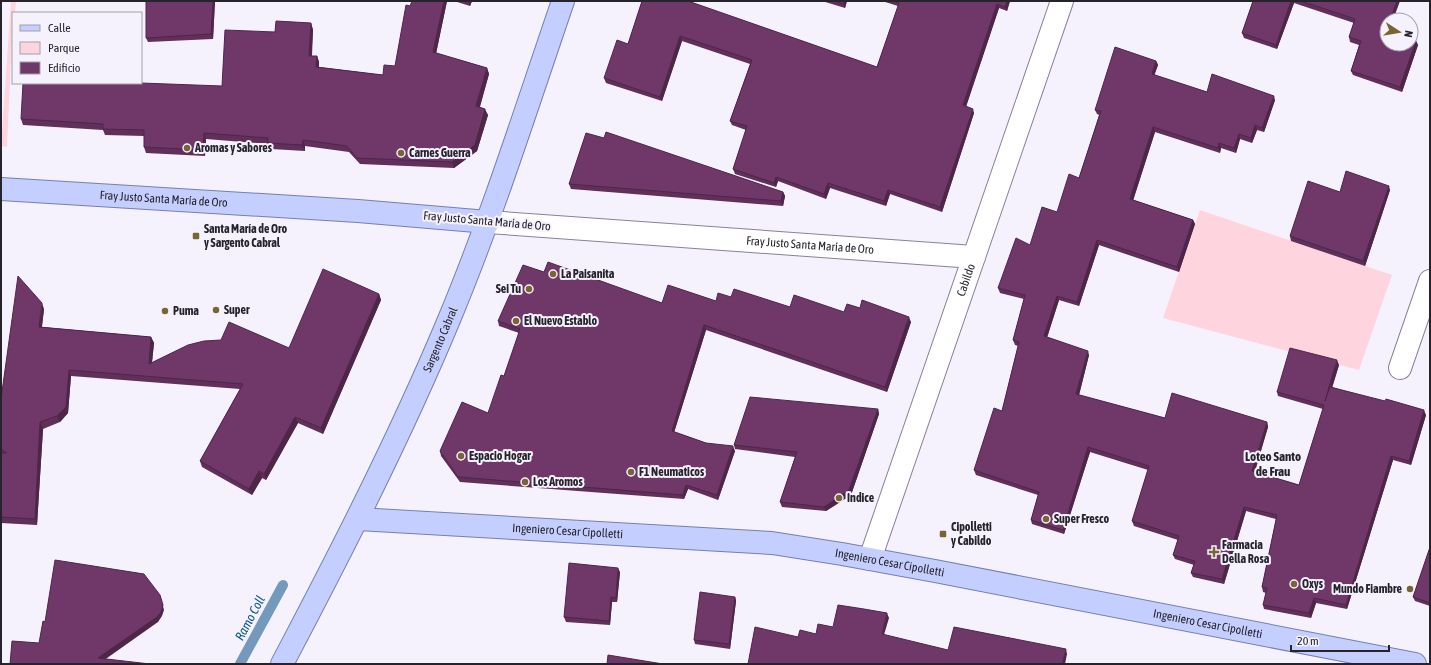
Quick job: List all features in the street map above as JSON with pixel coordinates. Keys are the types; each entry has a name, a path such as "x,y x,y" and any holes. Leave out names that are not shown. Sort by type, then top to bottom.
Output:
{"main road":[{"name":"Sargento Cabral","path":"282,664 358,519 408,414 448,321 488,222 563,1"},
{"name":"Fray Justo Santa María de Oro","path":"1,189 358,211 488,222"},
{"name":"Ingeniero Cesar Cipolletti","path":"358,519 772,543 870,558 1415,664"}],"street":[{"name":"Cabildo","path":"870,558 1062,1"},
{"name":"Fray Justo Santa María de Oro","path":"488,222 974,257"},
{"path":"1400,368 1430,281"}],"green space":[{"path":"11,1 16,1 15,12 12,12 7,147 1,146"},
{"path":"1200,210 1392,275 1359,370 1163,318"}],"building":[{"path":"146,1 213,1 211,34 146,38"},
{"path":"412,1 444,1 433,52 487,68 476,106 485,109 475,145 452,162 357,158 347,146 303,140 302,145 268,143 268,138 204,133 203,150 144,147 144,130 103,129 103,124 21,119 23,84 142,83 222,86 225,30 275,32 276,21 311,23 309,56 317,56 316,67 383,75 384,65 395,66 406,5 410,6"},
{"path":"642,1 688,1 877,67 899,3 893,1 1007,1 1005,7 997,4 963,105 973,109 940,207 888,190 884,201 828,183 824,194 776,177 774,183 733,169 747,126 730,121 752,60 680,36 660,97 604,78 617,40 628,44"},
{"path":"835,1 844,1 843,4"},
{"path":"1253,1 1291,1 1276,45 1242,33"},
{"path":"1301,1 1397,1 1393,12 1379,12 1379,52 1412,52 1400,87 1351,71 1361,41 1349,37 1355,19"},
{"path":"1115,47 1156,61 1152,74 1207,92 1212,74 1274,96 1262,128 1255,125 1251,138 1239,134 1234,148 1219,143 1218,148 1153,127 1130,199 1193,220 1177,267 1097,240 1077,302 1057,296 1044,336 1088,351 1076,394 1165,418 1172,393 1267,422 1252,471 1299,485 1324,405 1277,392 1290,348 1337,360 1325,401 1330,387 1385,401 1386,399 1424,410 1409,461 1391,456 1346,605 1314,598 1309,613 1263,605 1267,588 1262,587 1277,515 1244,507 1222,579 1191,573 1195,561 1173,555 1179,536 1132,521 1149,466 1088,447 1063,530 1031,520 1039,492 974,470 994,408 1002,411 1019,342 1013,340 1025,295 998,288 1016,238 1030,245 1042,207 1057,212 1069,174 1079,178 1101,111 1095,110"},
{"path":"606,132 783,192 781,201 569,184 586,133 604,138"},
{"path":"1346,171 1389,186 1363,261 1290,236 1308,181 1340,192"},
{"path":"548,262 662,303 668,285 716,301 718,293 731,297 734,289 790,307 794,295 844,312 847,304 860,308 862,300 909,317 885,387 704,325 672,431 706,443 733,446 717,495 686,485 683,495 458,477 440,451 462,402 488,413 501,375 504,376 520,329 498,321 523,265 544,272"},
{"path":"323,269 379,294 321,428 295,417 264,474 259,471 249,489 200,461 243,384 69,370 66,407 57,416 40,422 35,519 1,517 1,453 7,453 1,449 1,399 18,276 42,303 39,327 151,337 149,364 188,345 204,341 221,340 229,322 289,348"},
{"path":"750,397 878,409 849,490 824,507 780,502 797,452 734,445"},
{"path":"1430,547 1430,603 1413,597"},
{"path":"55,560 144,574 160,595 163,605 161,612 157,617 98,658 150,664 10,664 12,641 39,643 43,621 45,622"},
{"path":"569,563 618,568 616,598 611,597 609,621 564,617"},
{"path":"700,592 735,597 729,644 694,640"},
{"path":"838,605 887,613 882,634 948,650 954,627 1066,649 1062,664 748,664 755,627 798,637 800,630 816,634 818,624 833,627"},
{"path":"608,655 663,664 607,664"}],"waterway":[{"name":"Ramo Coll","path":"240,664 283,585"}],"place":[{"name":"Aromas y Sabores","path":"187,148"},
{"name":"Carnes Guerra","path":"401,153"},
{"name":"Santa María de Oro y Sargento Cabral","path":"196,236"},
{"name":"La Paisanita","path":"553,274"},
{"name":"Sei Tu","path":"529,289"},
{"name":"Super","path":"216,310"},
{"name":"Puma","path":"165,311"},
{"name":"El Nuevo Establo","path":"516,321"},
{"name":"Espacio Hogar","path":"461,456"},
{"name":"F1 Neumaticos","path":"631,472"},
{"name":"Los Aromos","path":"525,482"},
{"name":"Indice","path":"839,498"},
{"name":"Super Fresco","path":"1046,519"},
{"name":"Cipolletti y Cabildo","path":"943,534"},
{"name":"Farmacia Della Rosa","path":"1214,552"},
{"name":"Oxys","path":"1294,584"},
{"name":"Mundo Fiambre","path":"1410,589"}],"district":[{"name":"Loteo Santo de Frau","path":"1273,464"}]}
